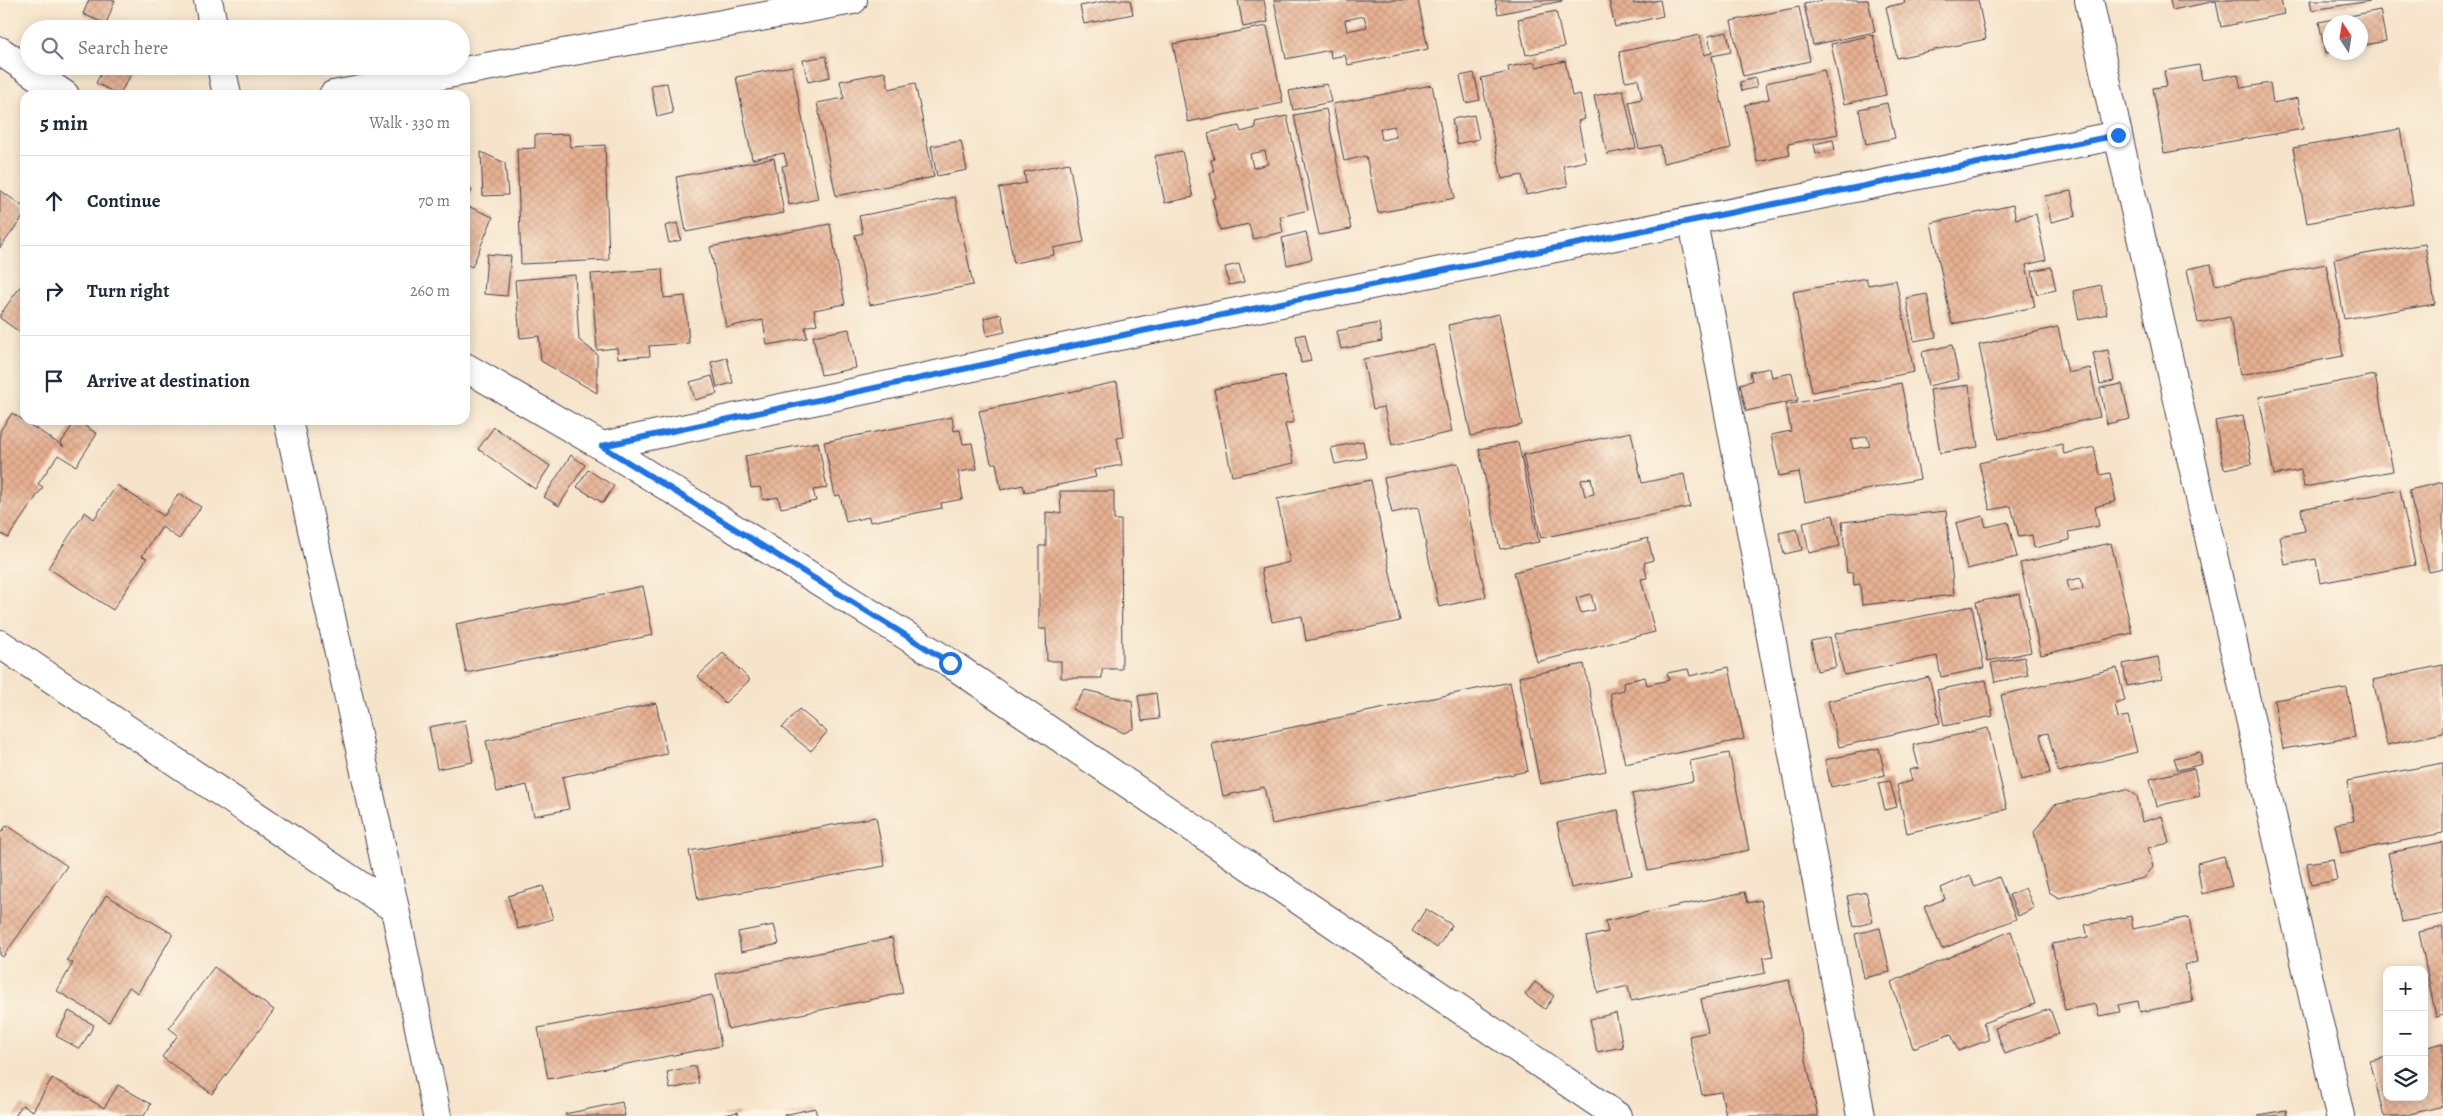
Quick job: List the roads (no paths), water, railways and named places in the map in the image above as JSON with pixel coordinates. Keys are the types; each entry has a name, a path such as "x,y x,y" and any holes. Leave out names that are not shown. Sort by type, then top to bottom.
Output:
{"street":[{"path":"208,0 212,20"},
{"path":"2089,0 2340,1116"},
{"path":"470,70 843,1"},
{"path":"0,51 20,65"},
{"path":"35,75 58,90"},
{"path":"223,75 225,90"},
{"path":"361,90 442,75"},
{"path":"602,446 1147,330 1693,222 2118,135"},
{"path":"1693,222 1861,1116"},
{"path":"470,370 602,446 950,663 1617,1116"},
{"path":"289,425 395,909 437,1116"},
{"path":"0,644 395,909"}]}
